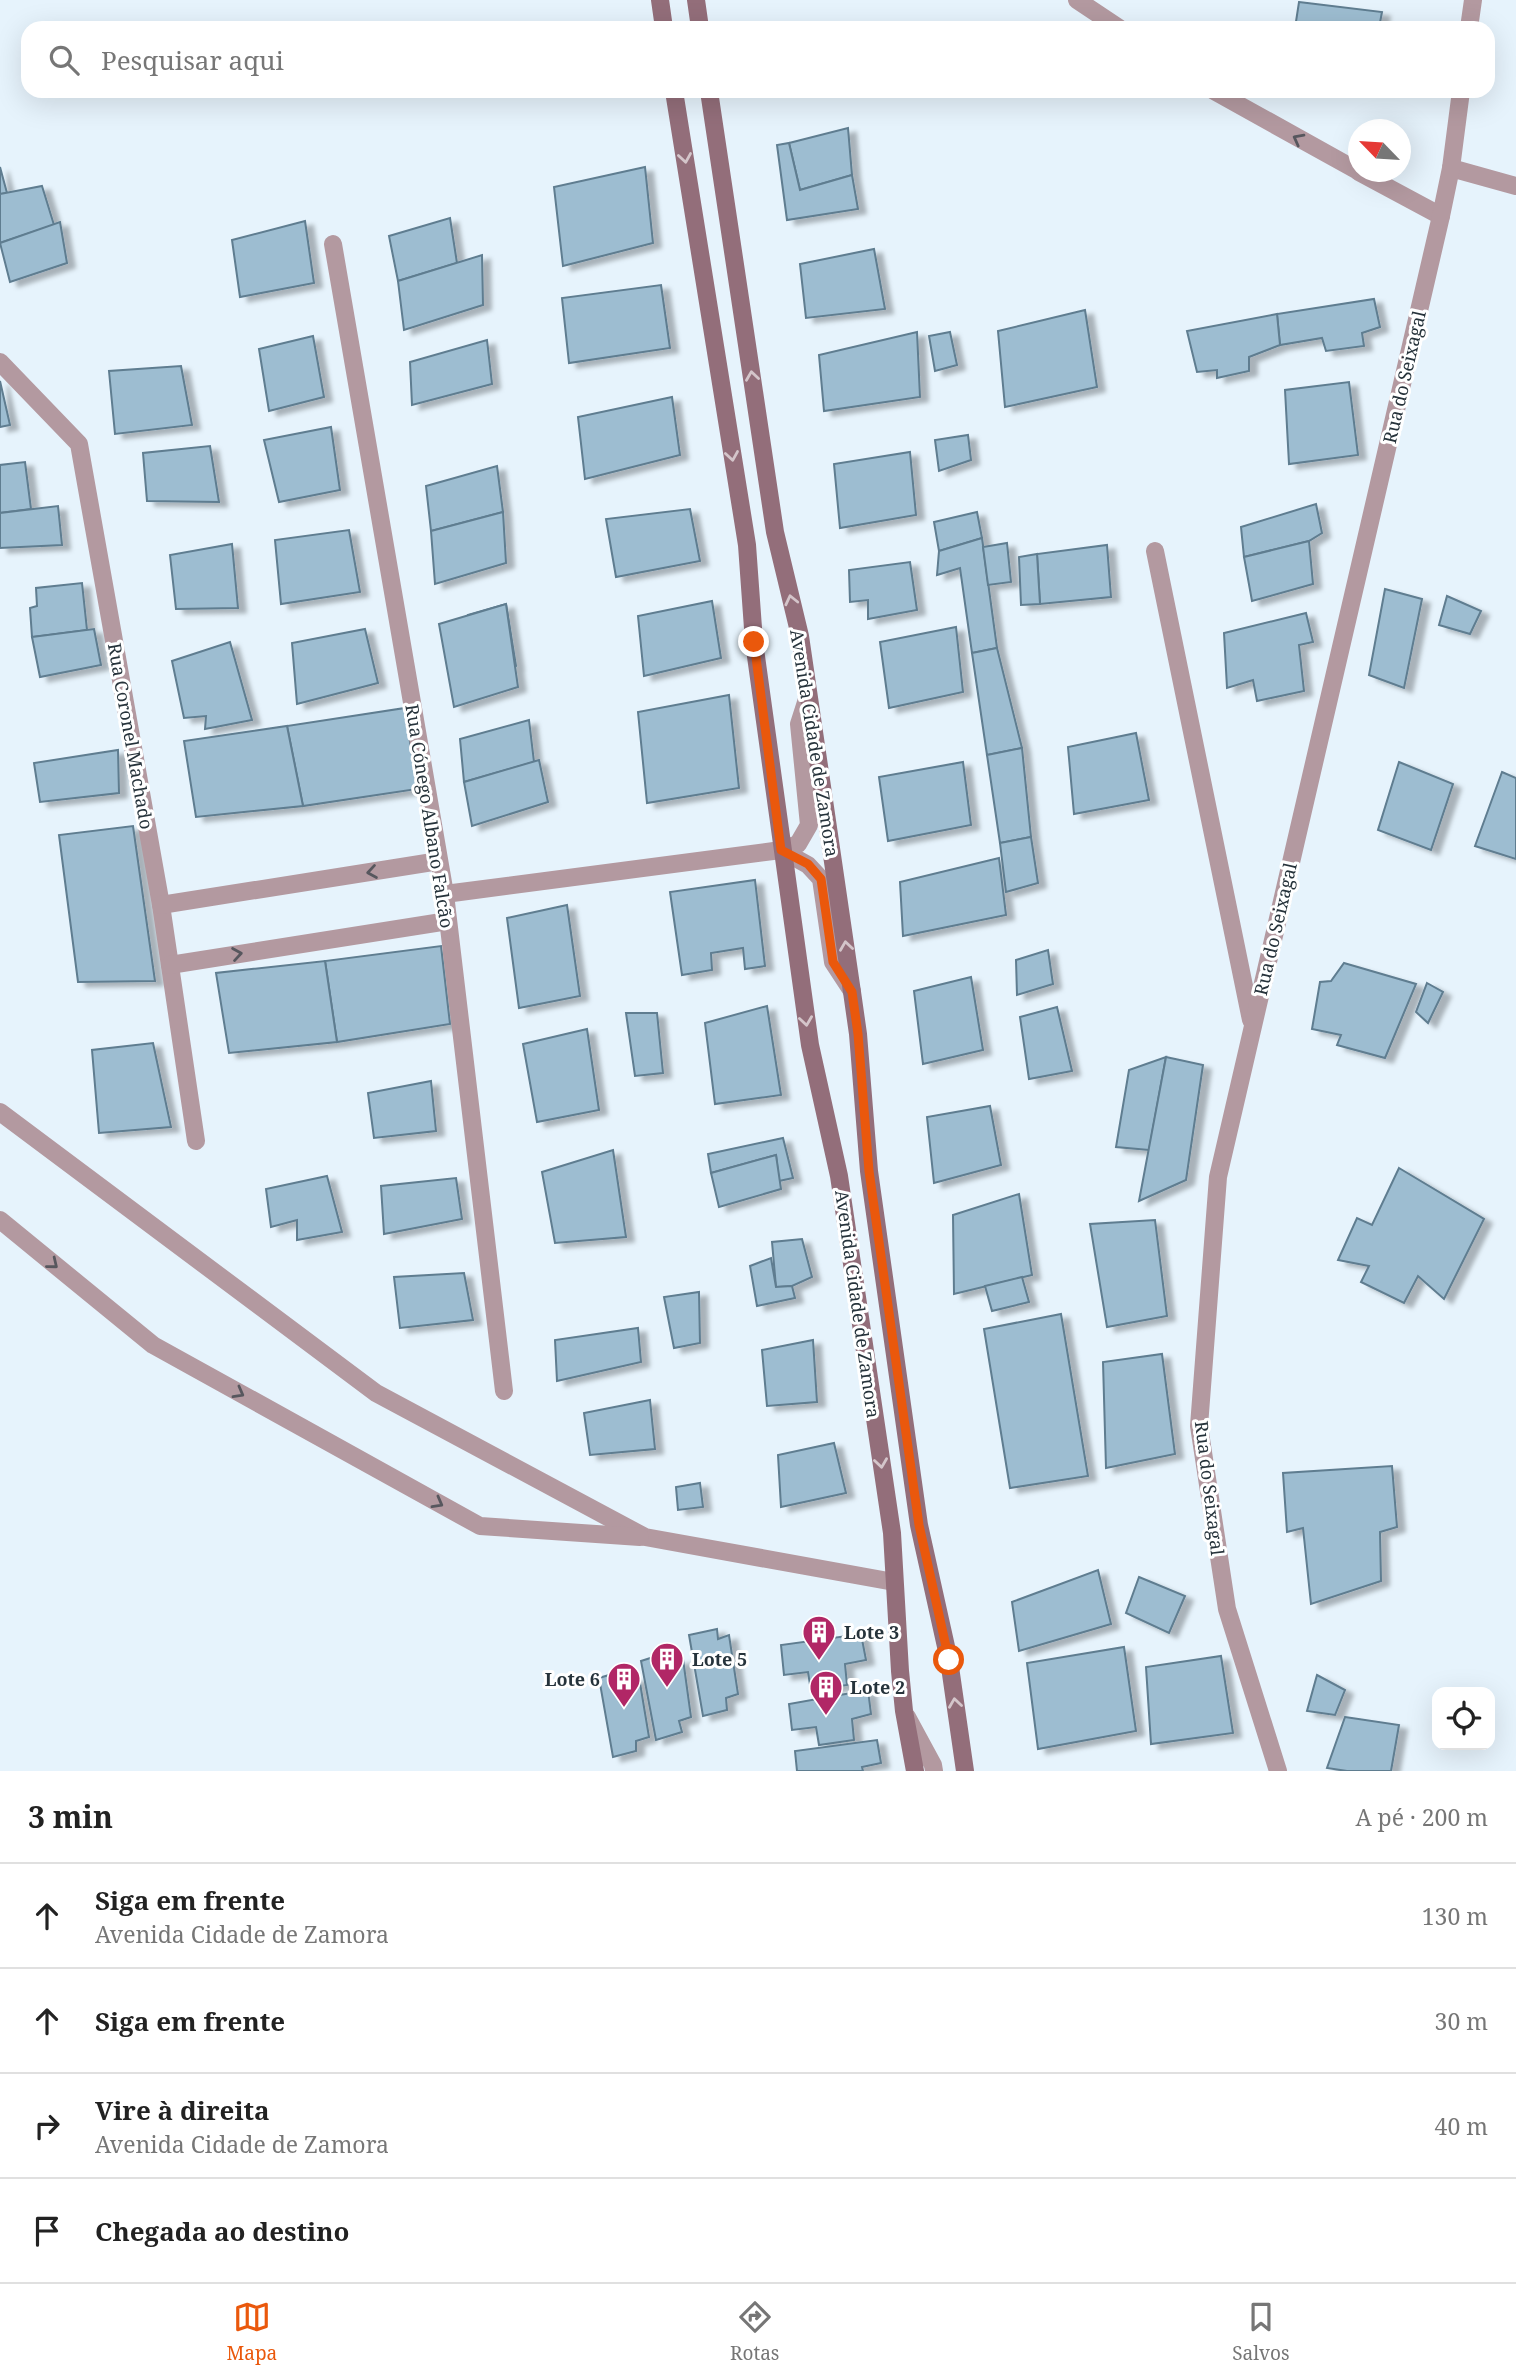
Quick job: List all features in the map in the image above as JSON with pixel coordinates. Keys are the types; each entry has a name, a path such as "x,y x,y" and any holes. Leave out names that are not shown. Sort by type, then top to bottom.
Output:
{"street":[{"path":"660,0 663,21"},
{"path":"696,0 699,21"},
{"path":"1077,0 1108,21"},
{"path":"1470,21 1473,0"},
{"name":"Avenida Cidade de Zamora","path":"675,98 747,545 754,642 810,1045 841,1190 892,1533 904,1711 915,1771"},
{"name":"Avenida Cidade de Zamora","path":"710,98 775,532 800,636 858,1034 869,1171 919,1525 949,1660 965,1771"},
{"path":"1227,98 1348,165"},
{"name":"Rua do Seixagal","path":"1278,1771 1227,1609 1199,1426 1218,1177 1441,216 1451,168 1460,98"},
{"path":"1451,168 1516,186"},
{"path":"1379,182 1441,216"},
{"name":"Rua Cónego Albano Falcão","path":"333,244 445,894 504,1391"},
{"name":"Rua Coronel Machado","path":"0,362 79,444 161,905 196,1141"},
{"path":"1155,551 1253,1026"},
{"path":"445,894 781,850 799,844 810,824 799,724 808,696"},
{"path":"781,850 808,864 821,879 833,962 852,992"},
{"path":"161,905 439,861"},
{"path":"170,965 448,921"},
{"path":"0,1112 376,1393 645,1537"},
{"path":"0,1220 153,1345 480,1526 645,1537 894,1582"},
{"path":"904,1711 934,1771"}],"building":[{"path":"1299,2 1382,12 1380,21 1296,21"},
{"path":"848,128 852,175 800,190 789,143"},
{"path":"789,143 800,190 852,175 858,209 787,220 777,145"},
{"path":"0,167 7,193 0,194"},
{"path":"645,167 653,243 563,266 554,187"},
{"path":"42,186 54,225 0,243 0,194"},
{"path":"450,218 457,263 398,281 389,236"},
{"path":"305,221 314,283 240,297 232,240"},
{"path":"60,222 67,263 10,282 0,243"},
{"path":"874,249 885,309 806,318 800,264"},
{"path":"482,255 483,305 404,330 398,281"},
{"path":"661,285 670,348 569,363 562,298"},
{"path":"1374,299 1380,327 1362,333 1364,346 1326,351 1322,338 1280,345 1277,314"},
{"path":"1085,310 1097,387 1005,407 998,331"},
{"path":"1277,314 1280,345 1249,357 1249,371 1217,378 1217,370 1197,372 1187,331"},
{"path":"917,332 920,397 824,411 819,355"},
{"path":"950,332 957,365 935,371 929,336"},
{"path":"313,336 324,397 269,411 259,349"},
{"path":"487,340 492,384 412,405 410,362"},
{"path":"181,366 192,425 115,434 109,371"},
{"path":"0,381 10,425 0,427"},
{"path":"1349,382 1358,455 1289,464 1285,390"},
{"path":"672,397 680,455 585,479 578,417"},
{"path":"331,427 340,490 279,502 264,440"},
{"path":"968,435 971,460 939,471 935,440"},
{"path":"210,446 219,502 147,501 143,453"},
{"path":"910,452 916,515 840,528 834,464"},
{"path":"25,462 31,509 0,513 0,465"},
{"path":"497,466 503,512 431,531 426,486"},
{"path":"1316,504 1322,533 1309,541 1244,557 1241,527"},
{"path":"58,506 62,545 0,548 0,513"},
{"path":"690,509 700,561 616,577 606,519"},
{"path":"503,512 506,563 435,584 431,531"},
{"path":"977,512 982,538 939,551 934,522"},
{"path":"349,530 360,592 281,604 275,540"},
{"path":"982,538 997,648 972,653 960,568 937,575 939,551"},
{"path":"1309,541 1313,584 1252,601 1244,557"},
{"path":"1007,543 1011,582 988,585 983,547"},
{"path":"232,544 238,608 176,609 170,555"},
{"path":"1107,545 1111,597 1040,604 1037,554"},
{"path":"1037,554 1040,604 1021,605 1019,557"},
{"path":"910,562 917,610 868,619 868,600 850,602 849,570"},
{"path":"82,583 87,630 32,637 30,608 37,606 36,588"},
{"path":"1385,589 1422,599 1404,688 1369,675"},
{"path":"1447,596 1481,611 1470,634 1439,625"},
{"path":"712,601 721,658 644,676 638,616"},
{"path":"506,604 516,666 479,671 468,615"},
{"path":"506,604 518,687 454,707 439,624"},
{"path":"1306,613 1313,642 1299,645 1304,691 1257,701 1253,680 1227,688 1224,633"},
{"path":"956,627 963,692 889,708 880,642"},
{"path":"94,629 101,665 40,677 32,637"},
{"path":"365,629 378,683 297,704 292,643"},
{"path":"230,642 252,720 205,729 206,716 184,718 172,661"},
{"path":"997,648 1022,748 987,755 972,653"},
{"path":"729,695 739,788 647,803 638,712"},
{"path":"405,708 417,789 303,806 287,726"},
{"path":"529,720 534,762 464,782 460,739"},
{"path":"287,726 303,806 196,817 184,741"},
{"path":"1136,733 1149,800 1074,814 1068,747"},
{"path":"1022,748 1031,837 1000,843 987,755"},
{"path":"118,750 119,793 40,802 34,763"},
{"path":"539,760 548,802 472,826 464,782"},
{"path":"963,762 971,825 888,841 879,777"},
{"path":"1399,762 1453,784 1431,850 1378,830"},
{"path":"1502,772 1516,778 1516,859 1475,846"},
{"path":"133,826 155,981 78,982 59,835"},
{"path":"1031,837 1038,883 1006,892 1000,843"},
{"path":"999,858 1006,915 903,936 900,882"},
{"path":"755,880 765,966 745,969 743,948 711,953 712,970 682,975 670,892"},
{"path":"567,905 580,996 519,1008 507,918"},
{"path":"441,946 450,1024 337,1042 325,961"},
{"path":"1048,950 1053,984 1017,995 1016,960"},
{"path":"325,961 337,1042 229,1053 216,973"},
{"path":"1344,963 1416,984 1385,1058 1337,1045 1341,1035 1312,1029 1320,982 1331,981"},
{"path":"971,977 983,1050 923,1064 914,991"},
{"path":"1427,983 1443,992 1428,1023 1416,1012"},
{"path":"767,1006 781,1095 715,1104 705,1023"},
{"path":"1057,1007 1072,1071 1029,1079 1020,1017"},
{"path":"626,1013 657,1013 663,1073 635,1076"},
{"path":"587,1029 599,1110 537,1122 523,1044"},
{"path":"153,1043 171,1127 99,1133 92,1050"},
{"path":"1166,1057 1149,1150 1116,1147 1129,1070"},
{"path":"1166,1057 1203,1065 1186,1180 1139,1201"},
{"path":"431,1081 436,1131 374,1138 368,1093"},
{"path":"990,1106 1001,1165 934,1183 927,1117"},
{"path":"783,1138 793,1178 779,1181 776,1155 711,1173 708,1154"},
{"path":"613,1150 626,1237 555,1243 542,1172"},
{"path":"776,1155 781,1189 719,1207 711,1173"},
{"path":"1399,1168 1484,1219 1444,1299 1418,1276 1404,1303 1361,1282 1369,1266 1338,1260 1357,1218 1372,1225"},
{"path":"327,1176 342,1232 297,1240 297,1220 271,1227 266,1189"},
{"path":"456,1178 462,1219 384,1234 381,1186"},
{"path":"1019,1194 1032,1275 954,1294 953,1215"},
{"path":"1155,1220 1167,1316 1107,1327 1090,1224"},
{"path":"802,1239 812,1277 792,1286 776,1287 772,1242"},
{"path":"771,1258 776,1287 792,1286 795,1298 757,1306 750,1266"},
{"path":"464,1273 473,1320 400,1328 394,1277"},
{"path":"1022,1277 1029,1302 992,1311 985,1286"},
{"path":"699,1292 700,1343 674,1348 664,1297"},
{"path":"1061,1314 1088,1476 1010,1488 984,1329"},
{"path":"638,1328 641,1362 557,1381 555,1340"},
{"path":"813,1340 817,1402 767,1406 762,1350"},
{"path":"1162,1354 1175,1454 1106,1468 1103,1362"},
{"path":"650,1400 655,1449 590,1455 584,1413"},
{"path":"834,1443 846,1493 781,1507 778,1455"},
{"path":"1392,1466 1397,1527 1380,1532 1381,1581 1311,1604 1303,1528 1287,1532 1283,1473"},
{"path":"700,1483 703,1507 678,1510 676,1487"},
{"path":"1098,1570 1111,1624 1019,1651 1012,1602"},
{"path":"1139,1577 1185,1596 1169,1633 1126,1613"},
{"path":"717,1629 718,1639 729,1635 738,1694 726,1698 727,1710 703,1716 689,1635"},
{"name":"Lote 3","path":"861,1634 866,1660 845,1664 847,1685 811,1691 808,1672 784,1675 781,1645"},
{"path":"1124,1647 1136,1731 1038,1749 1027,1663"},
{"name":"Lote 5","path":"669,1652 671,1662 683,1659 691,1717 679,1721 682,1732 656,1740 641,1661"},
{"path":"1221,1656 1233,1733 1151,1744 1146,1667"},
{"name":"Lote 6","path":"622,1671 625,1680 639,1677 649,1737 636,1741 636,1751 613,1757 599,1678"},
{"path":"1317,1675 1345,1690 1335,1715 1307,1711"},
{"name":"Lote 2","path":"868,1690 871,1714 852,1719 854,1740 819,1745 816,1727 792,1730 789,1704"},
{"path":"1345,1717 1399,1725 1391,1771 1327,1768"},
{"path":"877,1740 881,1763 862,1767 863,1771 797,1771 795,1751"}],"place":[{"name":"Lote 3","path":"819,1662"},
{"name":"Lote 5","path":"667,1689"},
{"name":"Lote 6","path":"624,1709"},
{"name":"Lote 2","path":"826,1717"}],"route":[{"path":"754,642 781,850 808,864 821,879 833,962 852,992 869,1171 919,1525 949,1660"}]}
